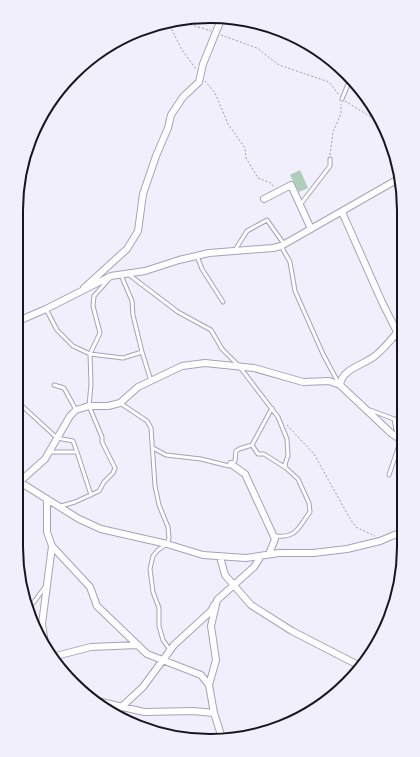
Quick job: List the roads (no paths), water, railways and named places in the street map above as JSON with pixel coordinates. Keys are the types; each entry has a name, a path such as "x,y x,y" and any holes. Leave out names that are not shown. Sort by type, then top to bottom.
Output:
{"street":[{"path":"77,294 127,249 138,231 143,194 156,156 168,128 171,116 183,97 199,82 203,64 220,23"},
{"path":"23,319 77,294 111,276 150,270 179,260 208,253 273,248 282,245 394,181"},
{"path":"264,199 291,185 312,229"},
{"path":"340,385 340,380 344,374 376,355 397,332 342,212"},
{"path":"23,477 45,459 70,416 76,410 89,406 108,406 120,403 138,387 182,366 206,363 254,368 304,382 329,381 340,385 392,434 397,437"},
{"path":"231,464 245,474 275,539 270,554"},
{"path":"23,485 89,524 101,529 167,544 193,553 220,557 246,558 270,554 313,553 347,549 380,541 397,533"},
{"path":"48,499 47,532 52,546 90,587 97,606 147,654 201,675 209,685"},
{"path":"43,632 42,624 52,546"},
{"path":"118,710 143,687 174,645 211,611 217,600 254,566 261,556"},
{"path":"220,557 225,575 251,605 292,631 356,664"},
{"path":"217,600 211,626 216,660 209,685 214,713 221,734"},
{"path":"58,655 91,647 138,645"},
{"path":"109,704 144,712 193,711 214,713"}],"lane":[{"path":"342,99 348,84"},
{"path":"300,205 330,166 330,159"},
{"path":"234,251 247,231 267,220 290,262 295,291 323,354 340,385"},
{"path":"197,256 202,269 223,302"},
{"path":"128,274 178,312 211,330 222,348 239,366 278,417 287,439 288,456 285,464 286,468"},
{"path":"121,275 132,301 133,315 151,381"},
{"path":"60,506 75,502 99,491 115,468 102,442 102,436 89,406 91,384 90,354 100,333 93,306 94,296 111,276"},
{"path":"46,309 57,330 74,346 90,354 123,358 142,352"},
{"path":"54,385 64,388 76,410"},
{"path":"120,403 147,421 151,428 155,486 159,505 168,527 169,538 167,544 158,550 153,556 150,569 153,592 159,608 158,626 163,640 170,650"},
{"path":"23,407 57,438 73,441 91,495"},
{"path":"152,448 166,455 201,459 228,466 235,461 236,451 252,444 272,408"},
{"path":"364,408 397,419"},
{"path":"394,419 397,428"},
{"path":"252,444 258,454 264,454 286,468 298,479 309,502 310,512 294,533 286,537 273,535"},
{"path":"389,475 397,451"},
{"path":"49,452 77,452"},
{"path":"32,604 48,584"}]}
